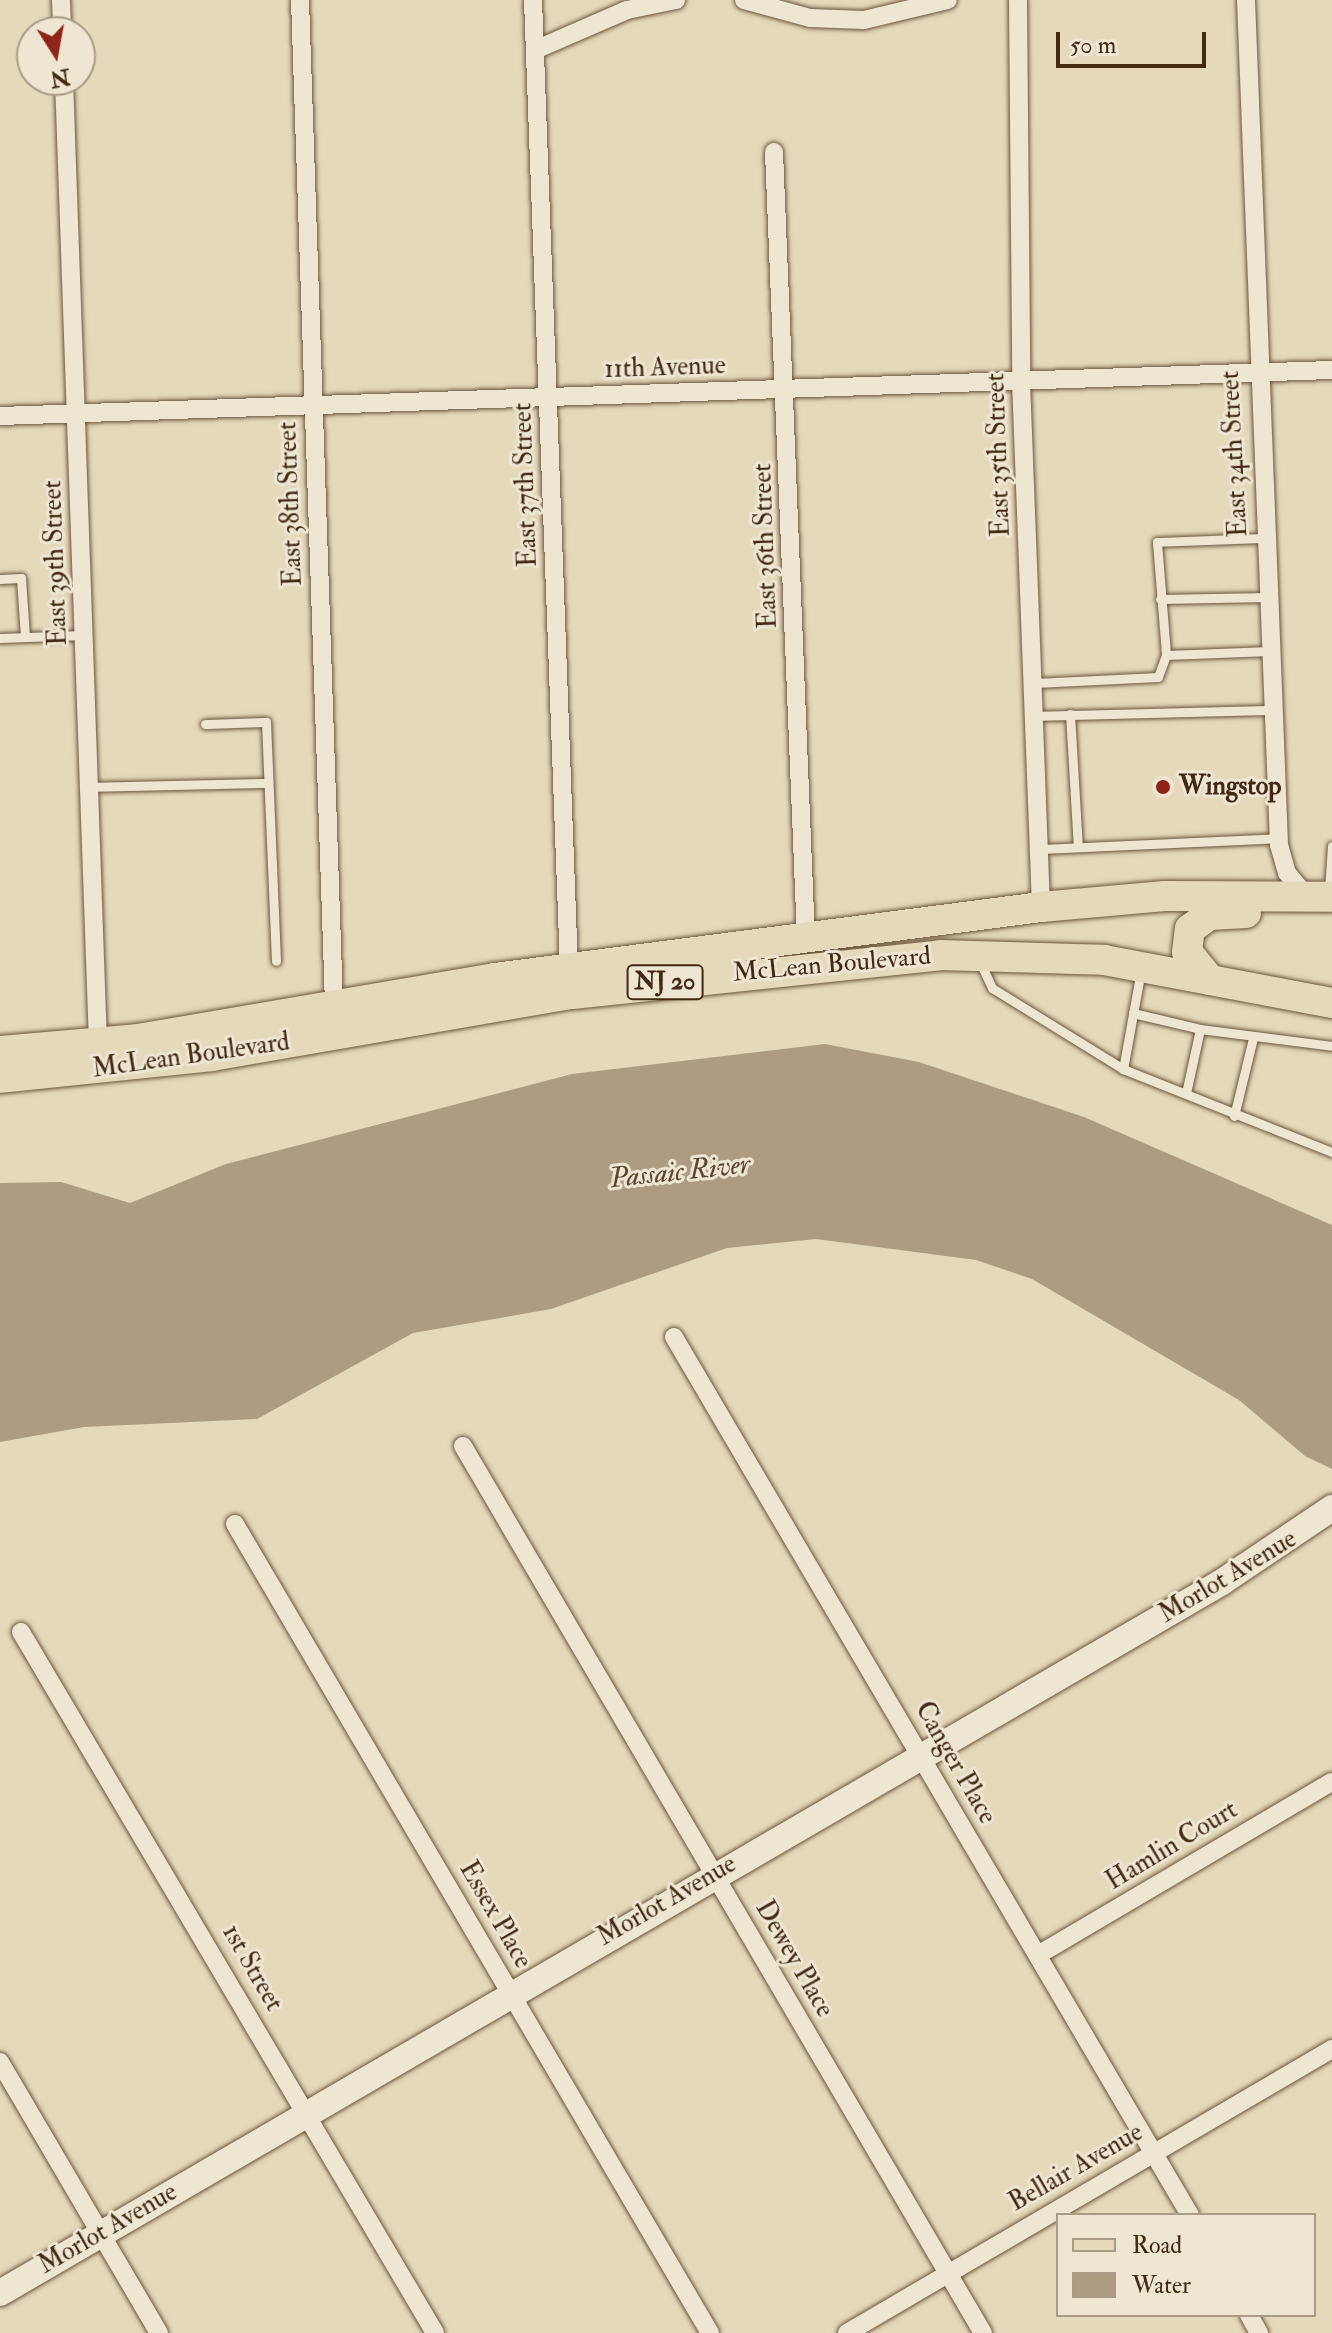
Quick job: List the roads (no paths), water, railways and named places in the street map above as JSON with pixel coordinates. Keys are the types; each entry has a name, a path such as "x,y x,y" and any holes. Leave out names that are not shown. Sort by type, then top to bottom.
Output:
{"main road":[{"name":"McLean Boulevard","path":"0,1051 98,1044 569,968 1041,907 1165,896 1325,901"},
{"path":"1210,980 1187,952 1190,929 1209,915 1325,901"},
{"name":"McLean Boulevard","path":"0,1078 212,1056 485,1006 707,977 978,955 1142,967 1332,1003"},
{"name":"Morlot Avenue","path":"0,2293 920,1754 1222,1582 1332,1508"}],"street":[{"name":"East 38th Street","path":"300,0 334,1006"},
{"name":"East 37th Street","path":"533,0 569,968"},
{"path":"535,50 627,10 676,0"},
{"path":"751,1 810,18 864,20 948,0"},
{"name":"East 35th Street","path":"1018,0 1021,381 1035,683 1041,907"},
{"name":"East 34th Street","path":"1246,0 1257,372 1279,838 1287,873 1325,901"},
{"name":"East 39th Street","path":"65,96 98,1044"},
{"name":"East 36th Street","path":"774,152 806,938"},
{"name":"11th Avenue","path":"0,416 1332,370"},
{"name":"Canger Place","path":"674,1337 1189,2213"},
{"name":"Dewey Place","path":"463,1446 983,2333"},
{"name":"Essex Place","path":"235,1524 710,2333"},
{"name":"1st Street","path":"21,1632 435,2333"},
{"name":"Hamlin Court","path":"1038,1955 1332,1782"},
{"name":"Bellair Avenue","path":"847,2333 1332,2049"},
{"path":"0,2062 159,2333"}],"lane":[{"path":"1035,683 1158,677 1166,655 1157,542 1265,538"},
{"path":"0,579 21,578 25,637"},
{"path":"1160,599 1268,597"},
{"path":"0,638 84,635"},
{"path":"1166,655 1270,651"},
{"path":"1036,716 1273,710"},
{"path":"1070,714 1078,847"},
{"path":"205,724 266,722 276,961"},
{"path":"89,787 268,783"},
{"path":"1040,849 1279,838"},
{"path":"1325,901 1332,846"},
{"path":"978,955 992,988 1123,1069 1186,1093 1234,1116 1332,1152"},
{"path":"1123,1069 1142,967"},
{"path":"1133,1013 1253,1038 1332,1046"},
{"path":"1186,1093 1200,1029"},
{"path":"1234,1116 1253,1038"}],"water":[{"name":"Passaic River","path":"825,1044 919,1062 1084,1117 1332,1225 1332,1469 1305,1456 1239,1400 1032,1279 976,1260 816,1239 727,1248 551,1309 413,1333 257,1419 84,1427 0,1442 0,1183 61,1182 130,1203 226,1164 572,1074"}],"place":[{"name":"Wingstop","path":"1163,787"}]}
